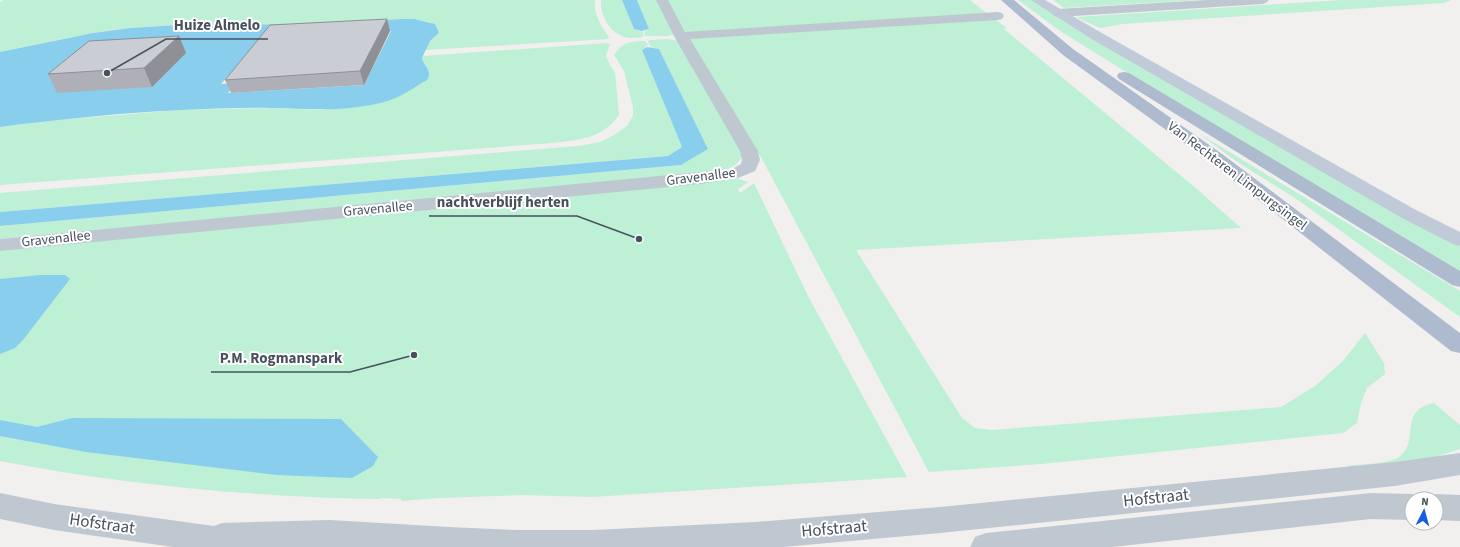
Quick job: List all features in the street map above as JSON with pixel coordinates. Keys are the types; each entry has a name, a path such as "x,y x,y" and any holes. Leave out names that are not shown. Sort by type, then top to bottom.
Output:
{"main road":[{"path":"1037,0 1409,214 1460,240"},
{"name":"Van Rechteren Limpurgsingel","path":"1011,3 1085,52 1460,280"},
{"name":"Van Rechteren Limpurgsingel","path":"1011,3 1068,52 1216,158 1460,345"}],"street":[{"name":"Gravenallee","path":"0,245 700,178 738,173 749,168 751,160 749,151 681,36 662,0"},
{"path":"1058,13 1263,0"},
{"path":"681,36 998,16"},
{"name":"Hofstraat","path":"205,538 330,533 404,543 593,544 755,536 940,520 1395,474 1460,464"},
{"name":"Hofstraat","path":"0,506 54,517 205,538 242,547"},
{"name":"Hofstraat","path":"986,547 1371,506 1404,507"},
{"path":"1444,507 1460,508"}],"green space":[{"path":"4,0 595,0 596,15 609,37 608,39 425,50 430,41 439,33 430,22 416,20 318,24 178,25 131,28 81,35 0,52 0,2"},
{"path":"601,0 622,0 634,29 642,31 644,36 632,38 625,37 614,31 605,20 601,7"},
{"path":"637,0 657,0 674,34 667,36 645,36 644,32 649,29"},
{"path":"667,0 970,0 990,16 687,33"},
{"path":"1018,0 1032,0 1109,48 1460,246 1460,271 1168,98 1060,31"},
{"path":"1053,0 1200,0 1064,8"},
{"path":"1342,0 1451,0 1444,3 1122,24 1100,28 1076,17"},
{"path":"993,18 1007,28 1004,29 1198,190 1241,228 856,250 962,418 975,428 992,430 1281,407 1315,386 1343,361 1365,333 1384,363 1385,374 1367,388 1361,403 1357,423 1343,433 1042,464 929,472 761,157 688,40 689,38"},
{"path":"668,39 678,41 742,152 739,161 732,167 713,173 0,239 0,226 681,165 708,149 659,49 651,47 648,42 649,40"},
{"path":"645,41 648,45 642,50 682,147 668,156 0,212 0,193 578,146 600,142 627,126 633,116 633,107 624,71 614,55 620,47 627,43"},
{"path":"610,44 606,56 615,72 619,115 605,129 597,134 581,139 552,143 0,185 0,127 43,121 180,110 271,108 323,110 404,94 413,87 427,67 422,61 423,56"},
{"path":"1198,133 1460,291 1460,317 1298,200 1236,161"},
{"path":"735,178 748,182 738,189 740,193 754,183 808,296 907,477 592,497 521,495 401,501 401,499 381,498 285,496 189,488 94,477 0,461 0,249"},
{"path":"1434,403 1460,425 1460,449 1418,462 1351,470 1347,466 1389,461 1399,457 1409,443 1412,419 1416,412 1423,407"}],"water":[{"path":"622,0 637,0 649,29 642,31 634,29"},
{"path":"414,19 435,24 439,33 430,41 422,58 429,71 429,77 427,80 390,100 370,105 342,109 249,108 181,110 45,121 0,127 0,52 93,33 130,28 178,25 317,24","holes":["391,31 364,85 228,93 236,83 221,84 241,61 274,38"]},
{"path":"647,47 659,49 708,149 681,165 0,226 0,212 668,156 682,147 642,50"},
{"path":"40,275 65,275 70,279 23,340 15,348 0,354 0,279"},
{"path":"72,418 341,419 378,457 373,466 352,478 277,475 86,452 0,436 0,420 37,427"}],"building":[{"path":"387,19 360,71 225,80 270,25"},
{"path":"179,36 144,68 48,74 89,41"}],"place":[{"name":"Huize Almelo","path":"107,73"},
{"name":"nachtverblijf herten","path":"639,239"},
{"name":"P.M. Rogmanspark","path":"414,355"}]}
